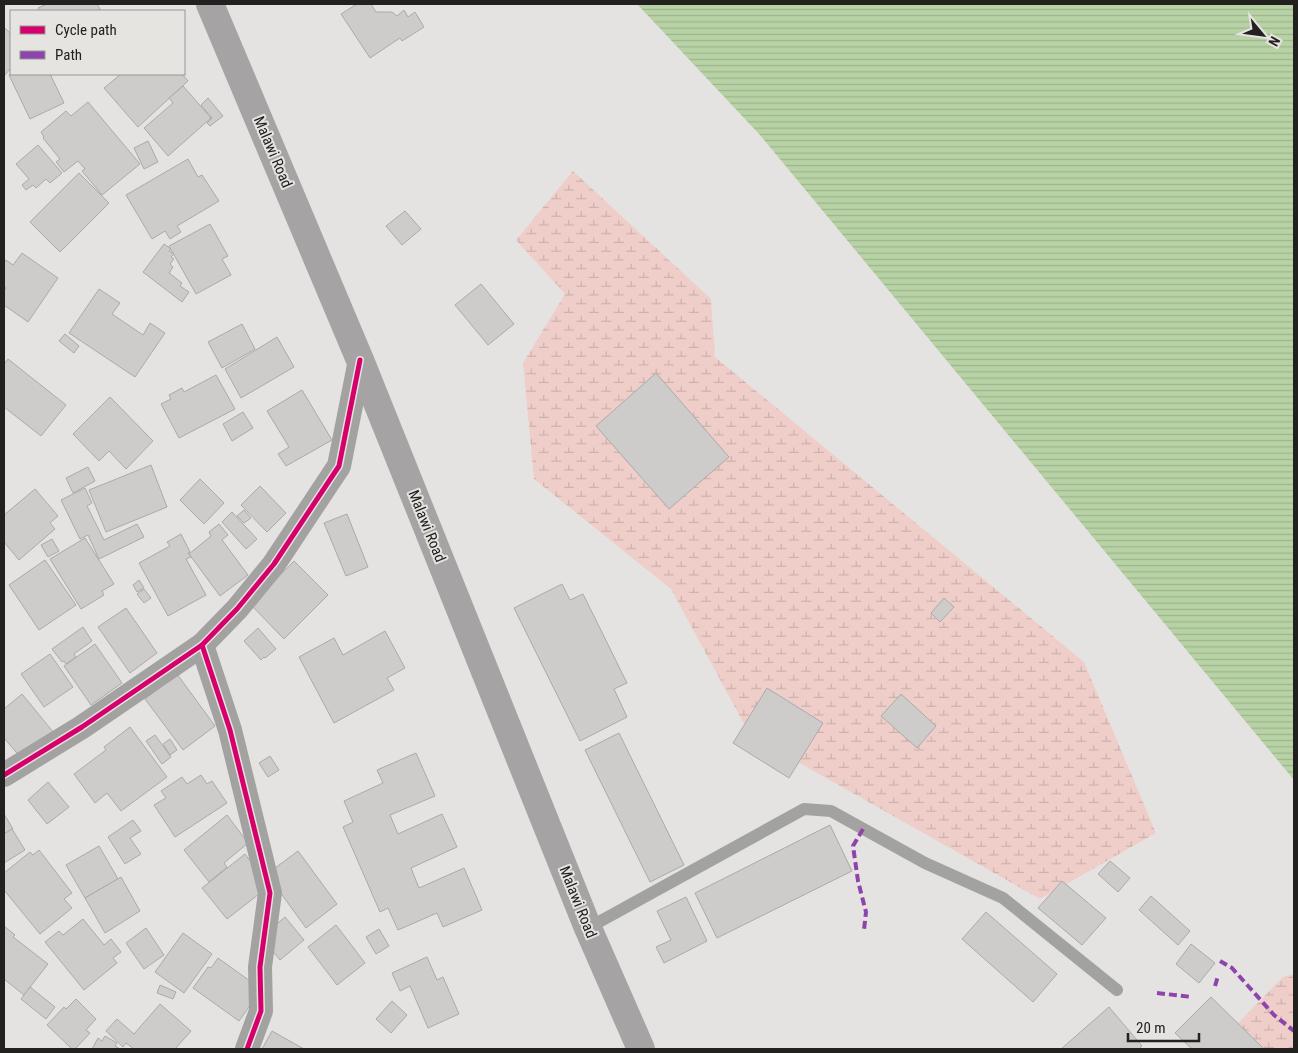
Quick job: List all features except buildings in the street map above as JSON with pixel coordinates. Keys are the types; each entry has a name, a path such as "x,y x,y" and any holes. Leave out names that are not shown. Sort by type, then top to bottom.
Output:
{"main road":[{"name":"Malawi Road","path":"210,4 360,360 588,928 641,1049"}],"street":[{"path":"4,775 82,728 202,645 237,609 274,564 339,466 360,360"},
{"path":"202,645 230,730 270,893 260,967 261,1010 247,1049"}],"lane":[{"path":"588,928 804,809 831,811 925,863 1003,898 1117,990"}],"green space":[{"path":"573,171 711,299 715,357 1084,662 1156,833 1040,899 750,735 671,589 534,479 523,363 565,294 516,240"},
{"path":"1294,974 1294,1049 1213,1049 1283,977"}],"shaded area":[{"path":"637,4 1294,4 1294,780 760,135"}],"marked path":[{"path":"863,829 853,846 858,881 866,912 864,930"},
{"path":"1220,961 1232,968 1274,1015 1294,1031"},
{"path":"1215,986 1218,976"},
{"path":"1157,993 1192,997"}],"cycle path":[{"path":"4,775 82,727 202,645 237,609 274,564 339,466 360,360"},
{"path":"202,645 230,730 270,893 260,967 261,1011 247,1049"}]}
